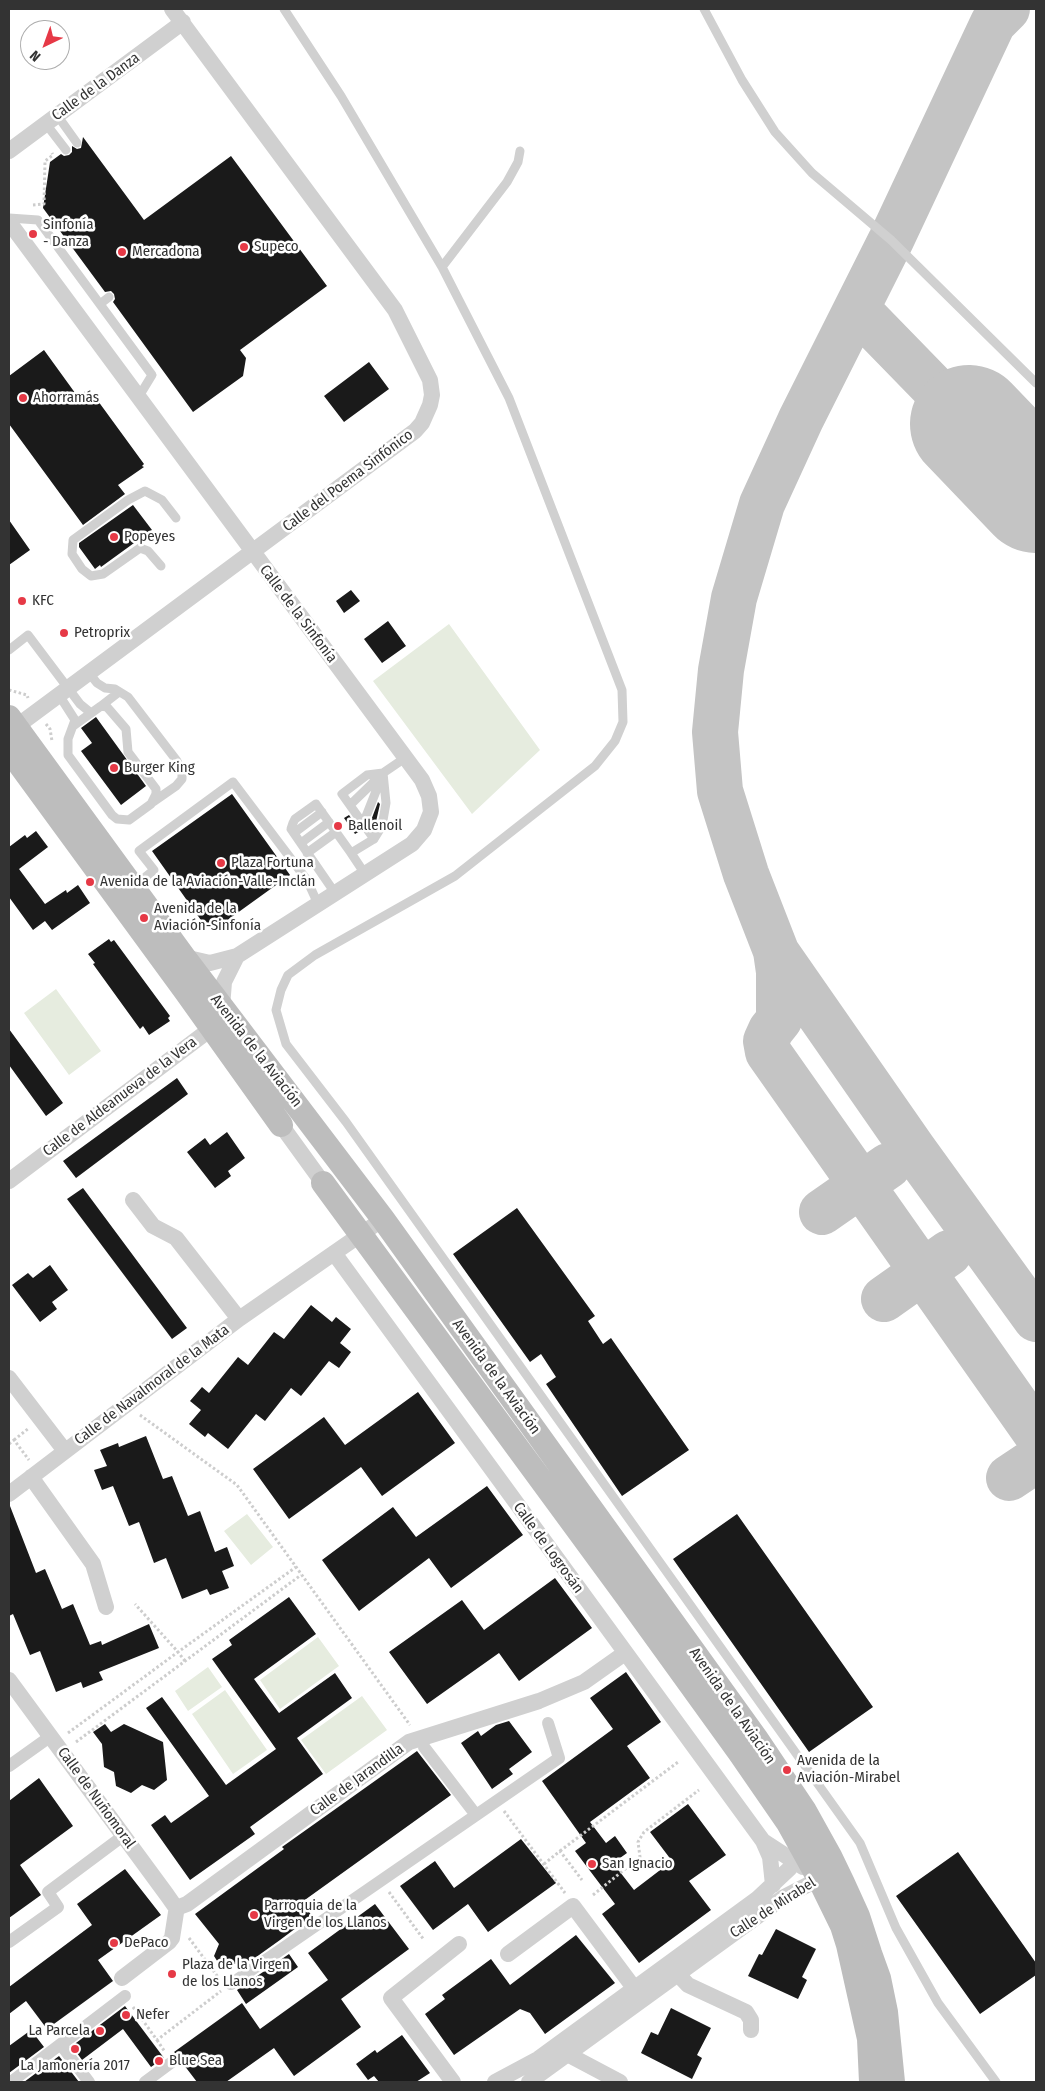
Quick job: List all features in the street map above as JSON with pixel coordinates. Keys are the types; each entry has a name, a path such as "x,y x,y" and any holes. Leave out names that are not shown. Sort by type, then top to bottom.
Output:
{"main road":[{"name":"Avenida de la Aviación","path":"11,725 184,957 281,1125"},
{"name":"Avenida de la Aviación","path":"9,750 217,1017 383,1218 756,1738 805,1811 830,1856 858,1916 879,1978 890,2043 893,2082"},
{"name":"Avenida de la Aviación","path":"322,1183 776,1805 799,1851 819,1879 842,1926 869,2039 871,2082"}],"street":[{"name":"Calle del Poema Sinfónico","path":"11,725 89,673 415,432 422,423 430,405 432,395 430,380 395,310 172,9"},
{"name":"Calle de la Danza","path":"9,151 183,22"},
{"name":"Calle de la Sinfonía","path":"9,222 405,758 426,788 429,796 431,812 424,830 412,844 237,956 210,963 184,957"},
{"path":"217,1017 224,982 237,956"},
{"name":"Calle de Aldeanueva de la Vera","path":"9,1181 217,1017"},
{"name":"Avenida de la Aviación","path":"281,1125 322,1183"},
{"name":"Calle de Navalmoral de la Mata","path":"133,1200 153,1226 176,1238 238,1319"},
{"name":"Calle de Navalmoral de la Mata","path":"9,1494 32,1471 65,1451 238,1319 383,1218"},
{"name":"Calle de Logrosán","path":"334,1253 763,1841 770,1857 773,1885"},
{"name":"Calle de Navalmoral de la Mata","path":"9,1378 65,1451"},
{"path":"32,1471 93,1564 106,1607"},
{"name":"Calle de Jarandilla","path":"182,1905 409,1742 539,1701 584,1682 624,1653"},
{"name":"Calle de Nuñomoral","path":"9,1680 57,1736 123,1836 182,1905"},
{"path":"226,1985 559,1758 548,1723"},
{"path":"9,1766 57,1736"},
{"path":"424,1747 476,1815"},
{"path":"9,1942 58,1907 48,1892 123,1836"},
{"name":"Calle de Logrosán","path":"763,1841 799,1851"},
{"name":"Calle de Mirabel","path":"495,2082 538,2059 638,1994 672,1969 773,1885 789,1869 799,1851 830,1856 825,1871 819,1879 784,1897 672,1969"},
{"path":"122,1978 169,1942 172,1938 182,1905"},
{"path":"508,1954 573,1906 638,1994"},
{"path":"453,2082 391,1998 459,1944"},
{"path":"672,1969 688,1985 746,2012 751,2020 750,2030"},
{"name":"Calle de Mirabel","path":"529,2082 569,2054 638,1994"},
{"path":"12,2082 125,1996"},
{"path":"63,2043 89,2082"},
{"path":"569,2054 620,2082"},
{"path":"145,2082 172,2062"}],"lane":[{"path":"284,9 341,96 442,266 509,398 622,690 623,722 615,741 595,766 455,876 315,955 288,975 281,990 276,1010 286,1044 341,1116 860,1843 896,1928 938,2003 996,2082"},
{"path":"704,9 742,80 775,132 812,173 890,240 1036,383"},
{"path":"52,119 77,143"},
{"path":"52,119 66,150"},
{"path":"442,266 507,182 518,162 520,151"},
{"path":"9,218 38,220 152,375 138,398"},
{"path":"100,304 109,297"},
{"path":"161,566 148,551 140,548 103,574 91,576 82,569 72,554 73,540 128,500 145,491 162,500 176,518"},
{"path":"9,650 28,635 64,691 75,720 68,739 68,755 112,815 117,819 129,820 176,786 182,779 182,772 177,761 128,697 105,688 97,683 89,673"},
{"path":"64,691 91,713"},
{"path":"73,726 119,692"},
{"path":"101,706 107,707 126,729 128,752 156,789 156,794 151,804"},
{"path":"350,806 383,773 405,758"},
{"path":"374,839 342,794 367,776 383,773"},
{"path":"363,824 383,773"},
{"path":"351,854 374,839 382,826 386,803 383,773"},
{"path":"133,887 154,870 139,851 234,782 307,880 318,904"},
{"path":"335,894 291,829 295,819 316,804 365,874"},
{"path":"301,843 329,822"},
{"path":"307,852 336,832"}],"path":[{"path":"35,205 44,204 45,161 53,155 50,150"},
{"path":"138,1414 237,1485 415,1732"},
{"path":"9,1444 33,1424"},
{"path":"14,1440 32,1471"},
{"path":"57,1736 296,1567"},
{"path":"71,1746 301,1575"},
{"path":"135,1604 185,1661"},
{"path":"544,1864 678,1762"},
{"path":"593,1895 640,1857 638,1842 644,1832 699,1790"},
{"path":"496,1801 565,1893"},
{"path":"560,1851 582,1880"},
{"path":"380,1881 424,1940"},
{"path":"125,1996 157,2040 226,1985 187,1935"}],"shaded area":[{"path":"449,624 540,750 472,814 373,681"},
{"path":"56,989 101,1051 69,1075 24,1013"},
{"path":"247,1514 273,1547 251,1565 224,1531"},
{"path":"318,1637 339,1666 280,1709 260,1680"},
{"path":"208,1667 222,1687 188,1711 175,1691"},
{"path":"225,1690 267,1750 233,1774 192,1714"},
{"path":"362,1696 387,1730 326,1774 301,1740"}],"building":[{"path":"83,137 144,220 231,156 327,286 240,350 246,358 243,376 193,412 113,302 115,299 114,294 111,291 105,292 43,208 50,162 61,154 64,156 69,155 72,152 72,146 77,149 81,148"},
{"path":"44,350 78,397 87,390 90,390 144,464 142,466 144,467 118,485 125,494 83,525 9,424 9,376"},
{"path":"369,362 389,389 344,422 324,396"},
{"name":"Popeyes","path":"133,505 152,530 101,567 100,565 95,569 79,547 79,543"},
{"path":"9,520 30,550 9,565"},
{"path":"351,590 360,601 344,613 336,601"},
{"path":"388,621 406,646 382,663 364,639"},
{"name":"Burger King","path":"96,717 146,786 121,805 81,751 92,743 81,728"},
{"name":"Plaza Fortuna","path":"232,794 290,875 222,924 203,923 152,851"},
{"path":"378,802 380,804 375,826 373,822 370,823"},
{"path":"349,815 360,831 355,834 344,818"},
{"path":"36,831 48,847 19,869 45,904 66,890 67,893 78,885 90,903 52,930 45,921 33,930 9,897 9,847 25,835 27,838"},
{"path":"109,939 111,942 114,940 170,1016 168,1018 170,1021 149,1035 143,1026 140,1029 93,964 95,963 88,954"},
{"path":"9,1029 63,1103 46,1116 9,1065"},
{"path":"177,1078 188,1094 76,1178 63,1161"},
{"path":"227,1132 245,1158 228,1171 231,1176 215,1188 187,1152 205,1138 210,1145"},
{"path":"83,1188 187,1328 172,1339 67,1199"},
{"path":"517,1208 595,1316 588,1321 603,1344 611,1338 689,1450 622,1496 546,1384 556,1377 541,1354 530,1362 453,1254"},
{"path":"50,1265 68,1290 52,1302 57,1309 40,1322 12,1285 28,1273 33,1278"},
{"path":"311,1305 332,1322 336,1317 351,1329 340,1343 351,1352 339,1368 329,1361 301,1396 291,1388 265,1421 256,1414 228,1449 208,1433 205,1437 189,1424 201,1410 190,1401 202,1387 209,1393 238,1357 248,1365 274,1332 284,1339"},
{"path":"418,1392 455,1443 382,1496 361,1467 289,1519 253,1469 324,1417 345,1445"},
{"path":"146,1436 163,1479 172,1476 188,1516 200,1511 215,1552 227,1547 234,1566 222,1571 229,1588 210,1595 207,1589 182,1599 166,1558 154,1563 139,1522 129,1526 113,1486 102,1490 94,1470 107,1466 100,1450 118,1443 119,1447"},
{"path":"487,1486 523,1535 451,1588 429,1558 359,1611 322,1560 393,1507 416,1537"},
{"path":"10,1506 36,1573 45,1569 62,1609 73,1604 90,1645 101,1641 102,1645 149,1624 159,1648 99,1672 103,1680 83,1688 81,1682 56,1692 40,1651 30,1655 13,1614 9,1616"},
{"path":"737,1514 873,1707 809,1752 673,1559"},
{"path":"555,1578 592,1628 519,1681 499,1653 427,1704 389,1652 462,1600 484,1630"},
{"path":"289,1597 316,1634 254,1679 279,1713 335,1673 352,1698 297,1738 323,1774 250,1827 255,1834 190,1880 151,1825 165,1815 171,1823 209,1796 146,1708 162,1697 226,1785 276,1749 212,1659 232,1645 229,1640"},
{"path":"626,1672 661,1722 627,1746 650,1778 590,1822 606,1843 615,1836 627,1853 613,1863 634,1890 672,1861 650,1832 688,1804 726,1855 689,1881 711,1910 639,1963 602,1914 615,1904 575,1851 586,1843 542,1781 613,1729 590,1698"},
{"path":"509,1721 532,1752 509,1769 513,1774 492,1789 461,1743 478,1731 481,1736 496,1725"},
{"path":"105,1724 111,1732 124,1724 163,1742 167,1780 154,1790 142,1785 131,1793 116,1786 114,1772 104,1767 102,1744 93,1732"},
{"path":"417,1751 451,1795 302,1902 312,1916 280,1940 252,1960 221,1967 214,1956 219,1944 195,1914 284,1849 282,1847"},
{"path":"39,1778 73,1826 20,1865 41,1895 9,1918 9,1801"},
{"path":"521,1839 556,1883 488,1932 468,1904 433,1930 400,1886 435,1861 454,1888"},
{"path":"958,1852 1036,1963 1036,1975 980,2014 896,1896"},
{"path":"125,1869 161,1915 98,1960 113,1981 47,2029 26,2001 9,2014 9,1987 92,1925 77,1904"},
{"path":"375,1904 409,1949 341,1999 361,2027 294,2076 274,2048 226,2082 197,2082 174,2052 242,2003 260,2029 328,1980 308,1953"},
{"path":"776,1929 816,1949 802,1977 807,1980 798,1999 748,1976 759,1954 762,1955"},
{"path":"576,1935 615,1983 545,2034 530,2013 520,2009 454,2055 425,2014 445,1999 442,1995 491,1959 510,1985"},
{"path":"289,1954 298,1967 246,2004 237,1990"},
{"path":"125,2006 164,2058 151,2067 123,2029 82,2060 72,2046"},
{"path":"671,2008 711,2028 697,2055 702,2058 692,2079 641,2053 651,2032 658,2035"},
{"path":"31,2030 44,2047 9,2073 9,2046"},
{"path":"402,2035 430,2073 416,2082 379,2082 374,2076 368,2080 356,2064 375,2050 377,2053"},
{"path":"59,2056 79,2082 24,2082"}],"taxiway":[{"path":"1007,9 993,23 891,240 801,419 762,504 734,598 721,670 715,732 720,791 746,874 776,951 779,972 779,1020 771,1030 766,1041 768,1052 1036,1433"},
{"path":"857,309 969,424"},
{"path":"776,952 913,1149 1036,1319"},
{"path":"822,1212 888,1166"},
{"path":"884,1299 949,1253"},
{"path":"1009,1478 1036,1460"}],"runway":[{"path":"969,424 1036,494"}],"place":[{"name":"Sinfonía - Danza","path":"33,234"},
{"name":"Supeco","path":"244,247"},
{"name":"Mercadona","path":"122,252"},
{"name":"Ahorramás","path":"23,398"},
{"name":"Popeyes","path":"114,537"},
{"name":"KFC","path":"22,601"},
{"name":"Petroprix","path":"64,633"},
{"name":"Burger King","path":"114,768"},
{"name":"Ballenoil","path":"338,826"},
{"name":"Plaza Fortuna","path":"221,863"},
{"name":"Avenida de la Aviación-Valle-Inclán","path":"90,882"},
{"name":"Avenida de la Aviación-Sinfonía","path":"144,918"},
{"name":"Avenida de la Aviación-Mirabel","path":"787,1770"},
{"name":"San Ignacio","path":"592,1864"},
{"name":"Parroquia de la Virgen de los Llanos","path":"254,1915"},
{"name":"DePaco","path":"114,1943"},
{"name":"Plaza de la Virgen de los Llanos","path":"172,1974"},
{"name":"Nefer","path":"126,2015"},
{"name":"La Parcela","path":"100,2031"},
{"name":"La Jamonería 2017","path":"75,2049"},
{"name":"Blue Sea","path":"159,2061"}]}
